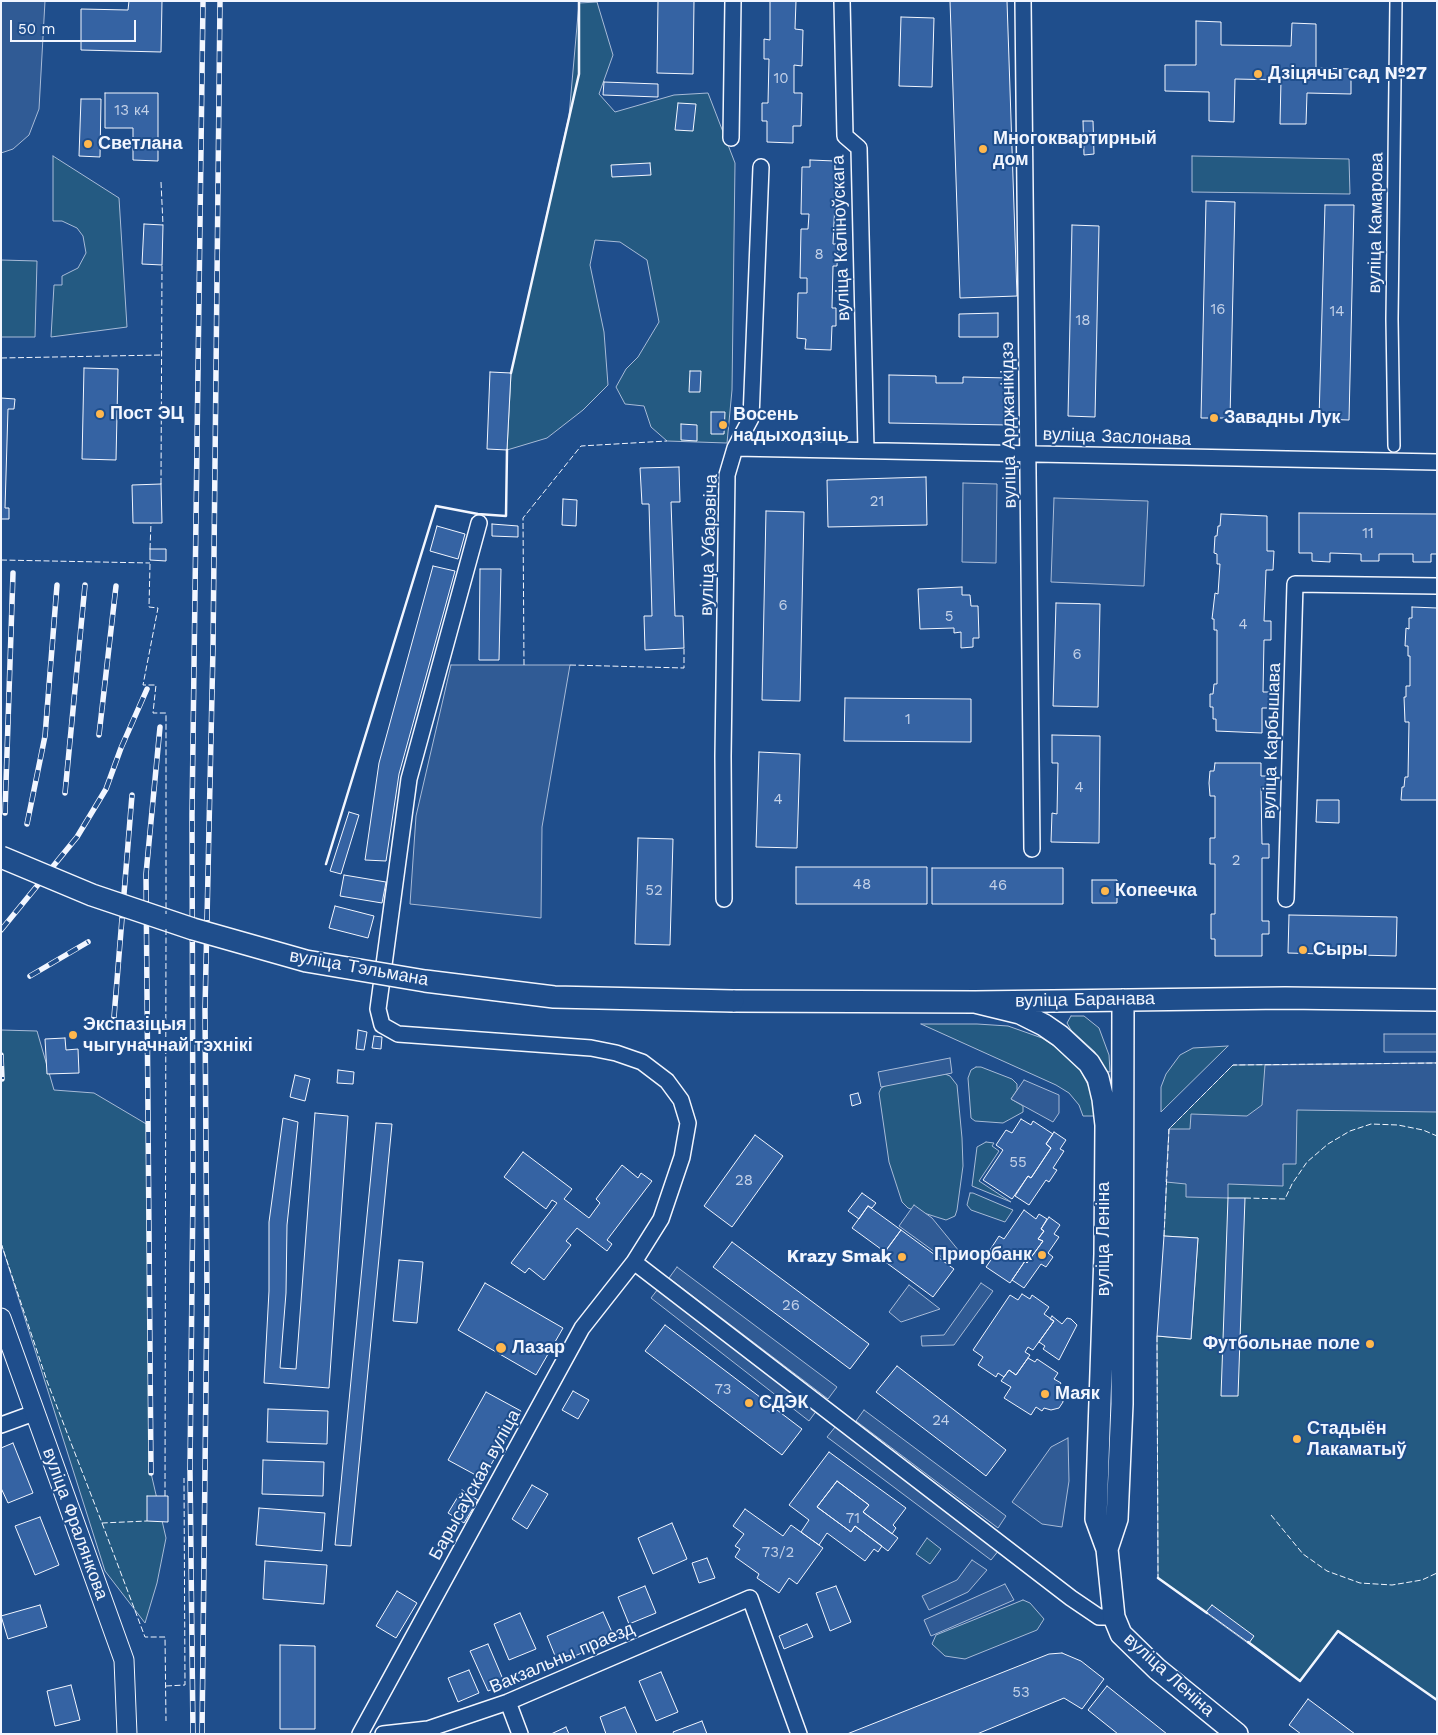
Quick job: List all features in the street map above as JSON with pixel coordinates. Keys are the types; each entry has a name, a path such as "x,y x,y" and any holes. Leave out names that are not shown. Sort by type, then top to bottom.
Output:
{"main road":[{"name":"вуліца Тэльмана","path":"1,857 101,898 193,929 306,961 425,981 554,997 733,1001"},
{"name":"вуліца Баранава","path":"733,1001 975,1002 1311,998 1437,1000"},
{"name":"вуліца Леніна","path":"1107,1549 1117,1518 1122,1404 1123,1000"},
{"name":"вуліца Леніна","path":"975,1002 1020,1013 1060,1036 1088,1063 1098,1078 1106,1125 1105,1263 1096,1518 1107,1549 1114,1617 1121,1634 1157,1669 1237,1734"}],"street":[{"path":"731,138 733,1"},
{"name":"вуліца Каліноўскага","path":"842,1 845,136 859,148 866,450"},
{"name":"вуліца Арджанікідзэ","path":"1023,1 1032,849"},
{"name":"вуліца Камарова","path":"1394,446 1392,319 1396,1"},
{"name":"вуліца Убарэвіча","path":"724,899 723,756 727,475 735,448 751,418 762,167"},
{"name":"вуліца Заслонава","path":"735,448 1437,462"},
{"name":"Барысаўская вуліца","path":"360,1734 582,1328 634,1262 662,1219 682,1157 688,1123 681,1100 667,1081 642,1062 616,1053 591,1048 398,1034 382,1025 378,1009 409,779 479,523"},
{"name":"вуліца Карбышава","path":"1286,899 1295,584 1437,586"},
{"path":"634,1262 1072,1598 1099,1617 1114,1617"},
{"name":"вуліца Фралянкова","path":"1,1318 124,1660 127,1734"},
{"path":"1,1426 34,1413"},
{"name":"Вакзальны праезд","path":"383,1734 428,1729 508,1702 750,1598 799,1734"},
{"path":"508,1702 520,1734"}],"shaded area":[{"path":"1,1 45,1 39,109 29,135 13,149 1,153"},
{"path":"597,2 613,55 599,94 615,112 674,95 708,93 735,163 732,390 727,443 667,441 651,427 644,406 625,404 616,387 626,369 638,357 659,322 647,260 620,242 595,240 590,265 604,332 608,385 583,410 547,438 507,450 511,373 569,116 579,3"},
{"path":"53,156 119,198 127,327 51,337 54,285 62,285 62,276 78,268 86,253 83,236 77,228 62,221 53,221"},
{"path":"1192,156 1349,159 1350,194 1192,192"},
{"path":"1,260 37,261 35,337 1,337"},
{"path":"963,483 997,484 996,563 962,562"},
{"path":"1054,498 1148,501 1144,586 1051,582"},
{"path":"451,665 570,665 542,827 541,918 410,904 416,816"},
{"path":"1071,1016 1084,1016 1099,1028 1109,1055 1110,1072 1104,1071 1095,1052 1071,1030 1067,1023"},
{"path":"921,1024 1008,1026 1042,1038 1063,1052 1079,1067 1096,1101 1097,1116 1083,1116 1079,1105 1069,1093 1056,1085"},
{"path":"1,1030 37,1031 54,1090 94,1093 148,1125 151,1473 166,1538 157,1583 145,1623 105,1571 1,1243"},
{"path":"1384,1034 1437,1034 1437,1052 1384,1052"},
{"path":"1228,1046 1161,1112 1161,1087 1166,1074 1180,1055 1193,1048"},
{"path":"950,1058 952,1073 881,1087 878,1072"},
{"name":"Стадыён Лакаматыў","path":"1437,1063 1437,1700 1338,1632 1300,1681 1158,1578 1157,1336 1191,1339 1198,1238 1164,1236 1169,1129 1233,1065"},
{"path":"1437,1063 1437,1112 1297,1110 1296,1164 1283,1164 1283,1186 1228,1184 1228,1198 1186,1197 1186,1184 1166,1182 1169,1129 1190,1129 1191,1114 1247,1116 1262,1105 1265,1065"},
{"path":"981,1067 1012,1079 1017,1084 1017,1090 1011,1099 1023,1106 1023,1112 1003,1123 975,1121 971,1118 968,1078 971,1070"},
{"path":"945,1074 950,1076 957,1085 963,1166 957,1210 955,1216 946,1220 908,1208 902,1202 889,1162 879,1093 881,1088 887,1085"},
{"path":"1024,1080 1059,1095 1059,1113 1053,1122 1011,1099"},
{"path":"986,1142 994,1143 992,1146 999,1151 979,1181 1011,1202 972,1186 977,1147"},
{"path":"970,1193 1013,1210 1005,1222 971,1210 967,1205"},
{"path":"914,1205 932,1218 959,1251 950,1263 899,1226"},
{"path":"677,1267 837,1387 828,1399 669,1278"},
{"path":"981,1283 993,1291 954,1345 922,1346 921,1336 944,1335"},
{"path":"909,1285 940,1309 901,1322 889,1312"},
{"path":"658,1289 817,1410 809,1421 651,1298"},
{"path":"864,1410 1006,1516 998,1528 856,1421"},
{"path":"836,1426 999,1550 991,1560 827,1437"},
{"path":"1068,1438 1069,1481 1062,1527 1042,1524 1012,1502 1051,1447"},
{"path":"927,1538 941,1549 930,1564 916,1554"},
{"path":"972,1560 987,1570 968,1592 929,1610 922,1596 957,1580"},
{"path":"1005,1584 1014,1600 931,1636 924,1620"},
{"path":"1023,1600 1030,1603 1044,1619 1037,1630 965,1659 945,1656 932,1644 936,1635"}],"building":[{"path":"129,1 162,1 161,52 81,50 81,9 128,10"},
{"path":"658,1 694,1 693,74 657,73"},
{"path":"770,1 796,1 795,29 803,30 802,66 794,65 794,93 802,93 801,126 793,126 793,143 767,142 767,121 762,121 762,103 768,103 769,59 764,59 764,39 770,40"},
{"name":"Многоквартирный дом","path":"950,1 1007,1 1017,296 960,298"},
{"path":"901,17 934,18 932,87 899,86"},
{"name":"Дзіцячы сад №27","path":"1196,21 1221,22 1221,45 1291,46 1292,23 1316,24 1316,68 1351,69 1351,94 1307,93 1306,124 1280,124 1281,80 1235,79 1234,122 1209,121 1209,92 1165,91 1165,65 1196,65"},
{"path":"604,82 658,84 658,97 603,95"},
{"path":"105,93 158,93 158,161 133,160 133,128 105,128"},
{"path":"81,99 101,99 100,157 79,156"},
{"path":"678,103 696,104 693,131 675,130"},
{"path":"1083,121 1093,121 1094,154 1084,155"},
{"path":"810,160 835,161 835,182 840,182 839,202 835,202 833,244 838,244 837,266 833,266 832,308 836,308 836,326 832,326 831,350 805,349 806,339 797,338 798,293 807,293 807,278 800,278 801,229 808,229 809,214 801,214 802,167 810,167"},
{"path":"650,163 651,175 612,177 611,165"},
{"path":"1206,201 1235,202 1230,418 1201,418"},
{"path":"1325,205 1354,205 1349,420 1319,419"},
{"path":"144,224 163,225 162,265 142,264"},
{"path":"1072,225 1099,226 1095,417 1068,416"},
{"path":"998,313 998,337 959,337 959,314"},
{"name":"Пост ЭЦ","path":"84,368 118,369 116,460 82,459"},
{"path":"690,371 701,371 700,392 689,392"},
{"path":"490,372 511,373 507,450 487,449"},
{"path":"889,375 936,376 936,383 963,383 963,377 1009,378 1008,425 889,423"},
{"path":"1,398 15,399 14,409 8,409 5,508 9,508 9,519 1,519"},
{"path":"711,412 725,412 724,434 711,434"},
{"path":"681,424 697,425 697,441 681,440"},
{"path":"679,467 680,502 671,502 675,616 683,616 684,648 645,650 644,616 652,616 649,504 642,504 640,468"},
{"path":"926,477 927,525 828,527 827,480"},
{"path":"161,484 162,523 133,523 132,485"},
{"path":"563,499 577,500 576,526 562,525"},
{"path":"766,511 804,512 800,701 762,700"},
{"path":"1299,513 1437,514 1437,554 1431,554 1431,562 1413,562 1413,554 1379,554 1379,561 1361,561 1361,554 1330,553 1330,562 1312,561 1312,553 1299,553"},
{"path":"1221,514 1267,516 1267,551 1274,551 1273,570 1266,570 1264,621 1271,621 1271,640 1264,640 1263,692 1270,692 1269,708 1262,708 1262,733 1216,731 1213,707 1210,707 1210,694 1213,694 1214,684 1217,684 1217,630 1214,630 1214,619 1212,619 1215,593 1218,594 1220,564 1217,564 1217,554 1214,553 1215,536 1217,536 1218,526 1220,526"},
{"path":"492,524 518,526 518,537 492,536"},
{"path":"437,526 465,534 458,559 430,551"},
{"path":"150,549 166,549 166,561 150,560"},
{"path":"433,566 455,571 399,774 386,861 365,860 379,763"},
{"path":"480,569 501,569 499,660 479,660"},
{"path":"962,587 962,595 970,595 971,606 978,606 979,638 973,638 973,647 961,648 961,632 954,633 954,628 920,629 918,589"},
{"path":"1056,603 1100,604 1098,707 1053,706"},
{"path":"1412,607 1437,608 1437,800 1401,800 1405,777 1408,777 1409,722 1405,722 1404,697 1406,697 1406,686 1410,686 1410,656 1408,656 1408,646 1405,646 1406,628 1409,629"},
{"path":"845,698 971,699 971,742 844,741"},
{"path":"1052,735 1100,736 1099,843 1051,842 1052,813 1057,814 1058,763 1052,763"},
{"path":"759,752 800,754 797,848 756,847"},
{"path":"1215,763 1261,763 1261,776 1268,776 1268,788 1261,788 1262,844 1269,844 1269,858 1262,858 1262,921 1269,921 1269,934 1262,934 1262,956 1215,956 1215,939 1211,939 1211,914 1215,914 1215,864 1210,864 1210,838 1215,838 1215,796 1210,796 1209,783 1210,771 1214,771"},
{"path":"1317,800 1339,800 1339,823 1316,822"},
{"path":"349,812 359,815 341,874 330,871"},
{"path":"638,838 673,839 670,945 635,944"},
{"path":"796,867 927,867 927,904 796,904"},
{"path":"932,868 1063,868 1063,904 932,904"},
{"path":"344,875 386,882 382,903 340,896"},
{"name":"Копеечка","path":"1092,880 1117,880 1117,903 1092,903"},
{"path":"335,906 374,916 368,938 329,928"},
{"path":"1289,915 1397,917 1396,956 1288,953"},
{"path":"358,1030 367,1032 364,1050 356,1049"},
{"path":"374,1036 382,1037 381,1049 372,1048"},
{"path":"65,1038 66,1050 78,1049 79,1073 47,1074 45,1039"},
{"path":"338,1070 354,1072 353,1084 337,1083"},
{"path":"295,1075 310,1079 305,1101 290,1097"},
{"path":"858,1093 861,1103 852,1106 850,1095"},
{"path":"315,1113 348,1116 329,1388 264,1383 269,1291 269,1222 283,1118 298,1122 287,1225 286,1293 280,1368 296,1369"},
{"path":"1021,1119 1031,1125 1033,1121 1053,1134 1046,1144 1051,1148 1031,1178 1028,1176 1012,1199 983,1180 1003,1150 996,1145 1006,1130 1012,1133"},
{"path":"376,1123 392,1124 351,1546 335,1545"},
{"path":"1054,1132 1066,1140 1060,1149 1064,1151 1053,1168 1057,1170 1049,1182 1046,1180 1029,1205 1015,1196 1028,1176 1031,1178 1051,1148 1046,1144"},
{"path":"755,1135 783,1156 732,1227 704,1206"},
{"path":"523,1152 572,1189 564,1199 589,1218 600,1203 596,1199 622,1165 638,1178 641,1173 652,1181 607,1240 612,1244 607,1251 577,1228 566,1241 571,1245 544,1280 529,1268 525,1273 511,1263 557,1203 552,1200 546,1209 504,1177"},
{"path":"862,1193 876,1203 872,1208 868,1206 859,1219 848,1211"},
{"path":"1228,1198 1245,1198 1238,1396 1221,1396"},
{"path":"868,1206 901,1230 885,1252 852,1228"},
{"path":"1024,1210 1036,1219 1039,1214 1047,1219 1041,1229 1044,1231 1038,1239 1043,1241 1027,1263 1025,1261 1010,1283 986,1267 995,1254 990,1250 999,1236 1004,1239"},
{"name":"Приорбанк","path":"1049,1217 1060,1225 1054,1234 1059,1237 1048,1253 1053,1257 1046,1267 1041,1264 1024,1288 1012,1280 1025,1261 1027,1263 1043,1241 1038,1239 1044,1231 1041,1229"},
{"path":"901,1230 954,1269 933,1297 880,1258"},
{"path":"1164,1236 1198,1238 1191,1339 1157,1336"},
{"path":"732,1242 869,1344 850,1369 713,1267"},
{"path":"399,1260 423,1262 417,1323 393,1321"},
{"path":"485,1283 563,1328 536,1375 458,1330"},
{"path":"1022,1294 1030,1299 1032,1295 1049,1307 1044,1314 1054,1321 1033,1350 1028,1347 1025,1352 1030,1355 1016,1375 1009,1370 1004,1377 998,1373 996,1377 978,1365 983,1357 973,1350 1010,1295 1018,1300"},
{"path":"1052,1316 1062,1324 1067,1318 1077,1325 1059,1360 1043,1349 1045,1346 1039,1342 1054,1321 1050,1319"},
{"path":"665,1325 802,1429 782,1455 645,1351"},
{"path":"1028,1358 1035,1362 1037,1359 1058,1373 1054,1379 1061,1383 1058,1388 1062,1394 1063,1402 1059,1408 1051,1410 1044,1408 1042,1411 1036,1407 1031,1415 1004,1398 1011,1387 1001,1381 1009,1370 1016,1375"},
{"path":"897,1366 1006,1450 986,1476 876,1392"},
{"path":"573,1391 589,1400 578,1419 562,1410"},
{"path":"486,1392 521,1411 483,1479 448,1460"},
{"path":"268,1409 328,1411 327,1444 267,1442"},
{"path":"13,1443 33,1493 8,1503 1,1488 1,1448"},
{"path":"829,1452 906,1508 893,1525 896,1528 892,1534 863,1512 869,1505 837,1481 817,1507 851,1532 855,1526 882,1546 878,1552 874,1549 865,1561 827,1533 819,1545 801,1532 809,1520 789,1505"},
{"path":"263,1460 324,1462 323,1496 262,1494"},
{"path":"837,1481 869,1505 863,1512 898,1538 888,1551 855,1526 851,1532 817,1507"},
{"path":"532,1485 548,1494 527,1529 512,1519"},
{"path":"462,1490 478,1500 464,1523 448,1513"},
{"path":"147,1496 168,1496 168,1522 147,1521"},
{"path":"259,1508 325,1513 322,1551 256,1545"},
{"path":"745,1509 783,1536 791,1525 823,1548 797,1584 789,1578 779,1593 757,1578 759,1574 735,1557 740,1549 735,1546 744,1534 733,1526"},
{"path":"40,1517 59,1565 35,1575 15,1526"},
{"path":"672,1523 687,1559 653,1574 638,1538"},
{"path":"707,1558 715,1578 699,1583 692,1563"},
{"path":"265,1561 327,1565 324,1604 263,1599"},
{"path":"645,1586 656,1613 629,1624 618,1597"},
{"path":"836,1586 851,1622 830,1631 816,1593"},
{"path":"397,1591 417,1603 396,1638 376,1626"},
{"path":"40,1605 47,1627 8,1639 1,1616"},
{"path":"1212,1605 1254,1636 1249,1643 1206,1612"},
{"path":"603,1612 615,1639 558,1663 547,1636"},
{"path":"520,1613 536,1649 509,1660 494,1624"},
{"path":"807,1624 813,1637 784,1649 779,1636"},
{"path":"488,1644 505,1684 488,1691 470,1651"},
{"path":"280,1645 315,1646 315,1729 280,1729"},
{"path":"1062,1653 1081,1661 1104,1679 1082,1709 1064,1698 977,1734 847,1734 1049,1654"},
{"path":"469,1670 479,1693 458,1702 448,1678"},
{"path":"661,1672 678,1712 656,1721 639,1681"},
{"path":"71,1685 80,1720 55,1726 47,1691"},
{"path":"1107,1686 1167,1734 1118,1734 1088,1710"},
{"path":"1308,1699 1355,1734 1301,1734 1289,1725"},
{"path":"625,1707 637,1734 606,1734 600,1717"},
{"path":"702,1721 707,1734 674,1734 673,1732"},
{"path":"566,1727 569,1734 551,1734"}],"railway":[{"path":"193,1734 190,1469 193,1186 192,814 203,1"},
{"path":"202,1734 207,1293 205,1009 213,648 220,1"},
{"path":"5,813 13,573"},
{"path":"27,824 45,736 57,585"},
{"path":"65,793 85,585"},
{"path":"99,735 116,586"},
{"path":"1,930 77,837 106,789 121,748 147,689"},
{"path":"151,1473 146,874 160,727"},
{"path":"114,1017 132,795"},
{"path":"30,976 88,942"},
{"path":"1,1055 2,1079"}],"fence":[{"path":"161,182 163,225"},
{"path":"161,484 162,265"},
{"path":"1,358 161,355"},
{"path":"524,665 523,518 581,446 667,441"},
{"path":"150,549 151,523"},
{"path":"1,560 150,563"},
{"path":"150,564 149,607 158,608 143,685 156,685 153,713 166,713 166,914"},
{"path":"570,665 684,668 684,648"},
{"path":"165,1496 166,929"},
{"path":"1164,1236 1169,1129 1233,1065 1437,1063"},
{"path":"1245,1198 1285,1199 1292,1184 1307,1162 1328,1144 1350,1131 1371,1124 1398,1125 1423,1130 1437,1136"},
{"path":"1,1243 47,1381 102,1523 147,1521"},
{"path":"1157,1336 1158,1578"},
{"path":"166,1686 185,1685 184,1478"},
{"path":"1271,1515 1303,1554 1327,1571 1360,1583 1392,1585 1422,1580 1437,1573"},
{"path":"102,1523 145,1637 165,1637 166,1721"}],"wall":[{"path":"511,373 579,74 579,1"},
{"path":"326,864 436,506 478,514 506,516 507,450"},
{"path":"1158,1578 1207,1613"},
{"path":"1248,1642 1300,1681 1338,1631 1437,1700"}],"place":[{"name":"Дзіцячы сад №27","path":"1258,74"},
{"name":"Светлана","path":"88,144"},
{"name":"Многоквартирный дом","path":"983,149"},
{"name":"Пост ЭЦ","path":"100,414"},
{"name":"Завадны Лук","path":"1214,418"},
{"name":"Восень надыходзіць","path":"723,425"},
{"name":"Копеечка","path":"1105,891"},
{"name":"Сыры","path":"1303,950"},
{"name":"Экспазіцыя чыгуначнай тэхнікі","path":"73,1035"},
{"name":"Приорбанк","path":"1042,1255"},
{"name":"Krazy Smak","path":"902,1257"},
{"name":"Футбольнае поле","path":"1370,1344"},
{"name":"Лазар","path":"501,1348"},
{"name":"Маяк","path":"1045,1394"},
{"name":"СДЭК","path":"749,1403"},
{"name":"Стадыён Лакаматыў","path":"1297,1439"}]}
